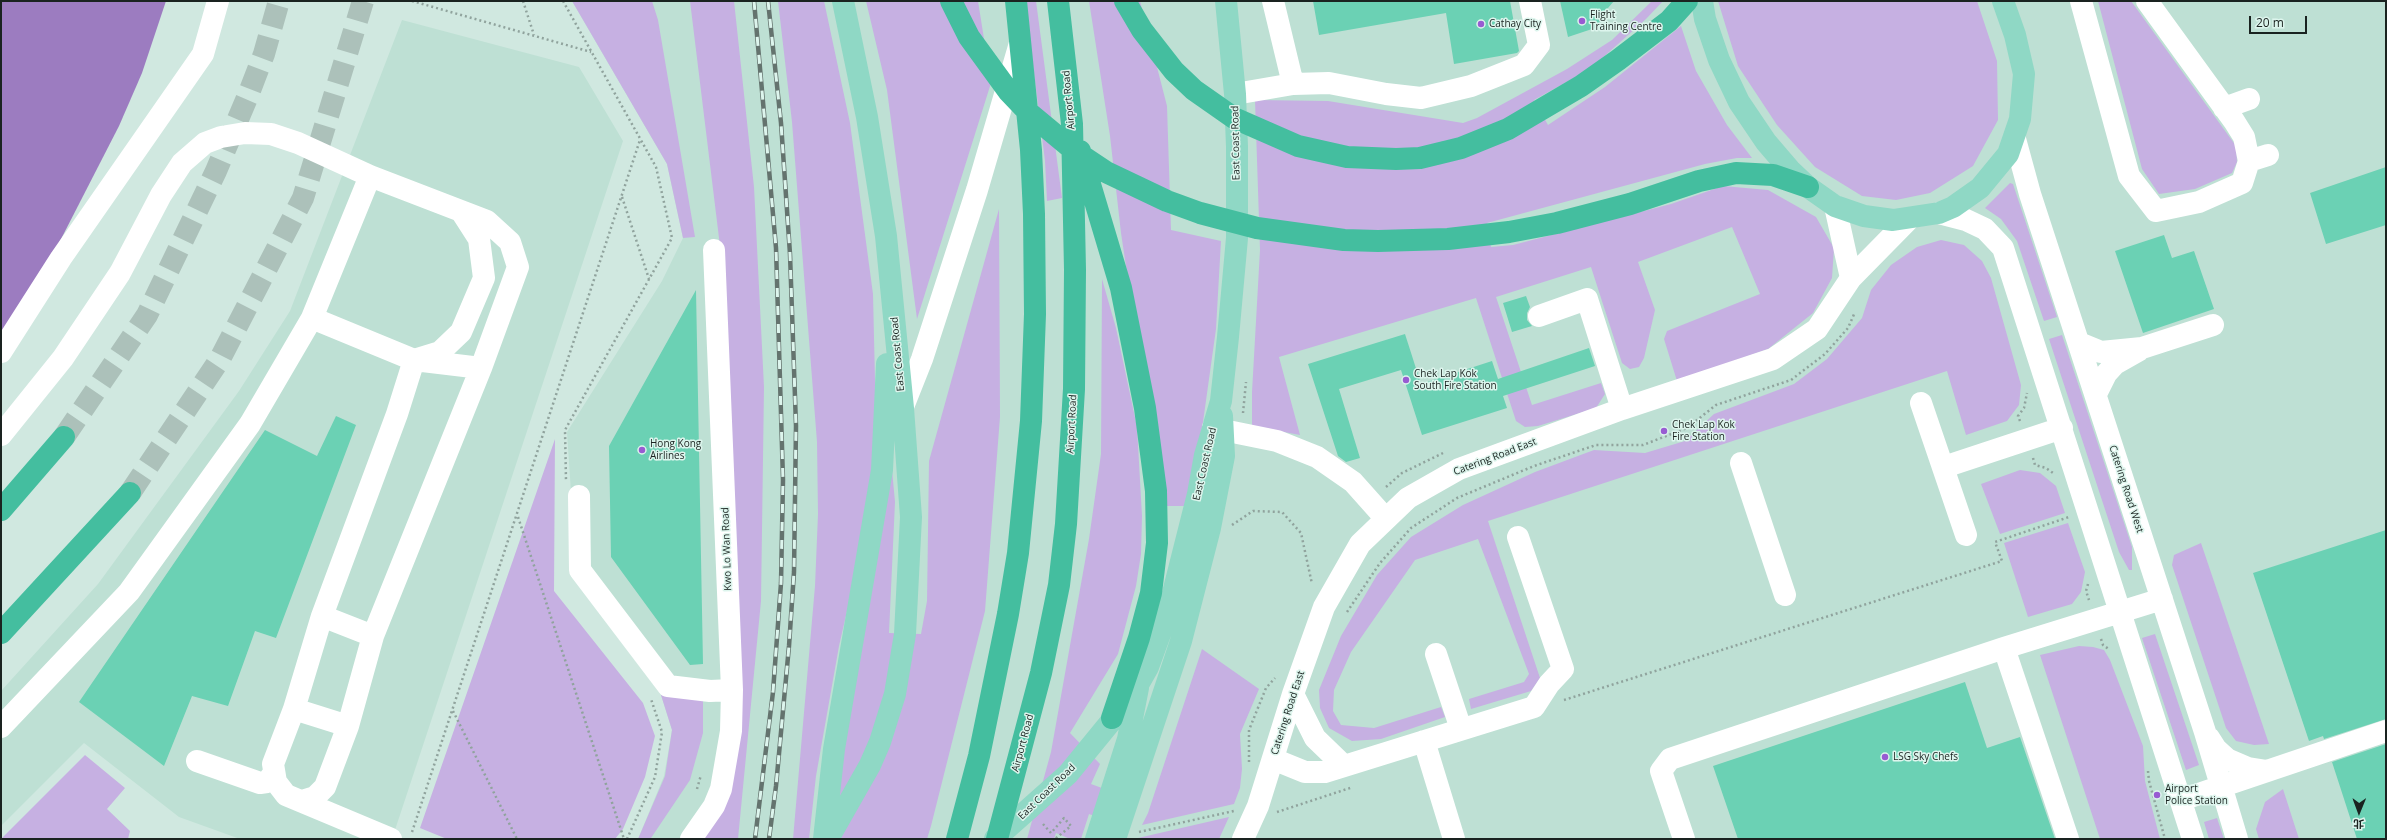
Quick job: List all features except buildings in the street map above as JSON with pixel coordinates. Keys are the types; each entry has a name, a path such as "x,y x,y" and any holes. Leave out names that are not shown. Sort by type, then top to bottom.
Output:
{"highway":[{"path":"950,1 969,37 985,62 1029,113 1076,152 1106,172 1155,195 1200,213 1257,228 1308,236 1378,242 1448,240 1509,232 1603,212 1699,181 1736,173 1773,175 1808,187"},
{"path":"957,839 981,748 1008,614 1019,538 1031,422 1034,365 1034,214 1031,150 1021,38 1016,1"},
{"name":"Airport Road","path":"996,839 1041,673 1059,585 1066,524 1074,389 1075,270 1072,124 1058,1"},
{"path":"1125,1 1157,52 1194,90 1234,118 1276,138 1325,153 1369,159 1420,158 1461,148 1508,129 1581,86 1669,21 1687,1"},
{"path":"1072,124 1121,288 1146,415 1156,491 1157,543 1151,593 1139,638 1112,718"},
{"path":"1,510 64,437"},
{"path":"1,633 10,614 130,493"}],"main road":[{"name":"East Coast Road","path":"828,839 859,786 880,742 895,694 905,634 911,517 903,408 891,283 867,117 843,1"},
{"name":"East Coast Road","path":"996,839 1068,774 1138,686 1148,667 1169,609 1218,429 1221,401 1236,238 1235,94 1226,1"},
{"path":"1702,1 1705,19 1719,60 1739,102 1766,142 1808,187 1835,206 1851,212 1879,219 1910,218 1939,212 1967,198 1980,188 1999,167 2015,139 2020,119 2024,74 2015,35 2002,1"},
{"path":"824,839 834,749 882,470 891,283"},
{"path":"1125,836 1181,640 1210,528 1224,456 1218,429"},
{"path":"1096,839 1131,730 1138,686"}],"street":[{"path":"1,352 61,258 203,54 218,1"},
{"path":"1273,1 1293,84"},
{"path":"1235,94 1293,84 1329,83 1386,94 1421,98 1471,86 1524,65 1539,45 1530,1"},
{"path":"2081,1 2129,176 2156,211 2199,202 2242,183 2259,158 2147,1"},
{"path":"882,470 903,408 922,359 979,182 1021,38"},
{"path":"2224,108 2249,99"},
{"path":"1,435 63,358 120,273 161,195 182,163 205,143 221,137 245,133 271,134 298,143 370,176 487,221 510,242 518,267 481,368 373,636 348,726 325,787 315,797 302,801"},
{"name":"Catering Road West","path":"2015,139 2238,839"},
{"path":"1,727 129,592 250,424 312,318 370,176"},
{"path":"1835,206 1842,227 1851,278"},
{"path":"414,360 440,352 461,332 484,278 479,239 461,211"},
{"path":"1939,212 1966,220 1985,229 2003,248 2193,839"},
{"name":"Catering Road East","path":"1243,839 1258,806 1293,694 1324,607 1360,544 1408,498 1458,469 1622,409 1773,359 1816,329 1851,278 1910,218"},
{"name":"Kwo Lo Wan Road","path":"691,839 714,806 721,789 730,750 732,690 714,250"},
{"path":"1539,316 1587,299 1622,409"},
{"path":"312,318 414,360 481,368"},
{"path":"2079,343 2101,352 2142,348 2213,325"},
{"path":"2096,394 2106,374 2115,364 2142,348"},
{"path":"196,761 260,783 267,782 273,774 276,756 294,709 322,616 397,414 414,360"},
{"path":"1921,403 1966,535"},
{"path":"1944,467 2062,428"},
{"path":"1218,429 1278,441 1317,457 1353,482 1386,519"},
{"path":"1741,463 1785,595"},
{"path":"573,490 580,570 668,686 710,691 732,690"},
{"path":"1273,759 1305,772 1325,772 1534,707 1549,684 1563,669 1518,537"},
{"path":"1684,839 1661,771 1670,760 2004,648 2162,598"},
{"path":"322,616 373,636"},
{"path":"2004,648 2068,839"},
{"path":"1436,654 1461,729"},
{"path":"1293,694 1315,738 1344,766"},
{"path":"294,709 348,726"},
{"path":"2181,800 2386,731"},
{"path":"2205,732 2216,749 2227,759 2248,768 2268,771"},
{"path":"1424,741 1454,839"},
{"path":"273,774 276,782 286,795 391,839"}],"path":[{"path":"412,1 592,52"},
{"path":"522,1 534,36"},
{"path":"563,1 656,167 672,238 565,430 573,490"},
{"path":"412,832 518,515 640,140"},
{"path":"622,197 649,280"},
{"path":"1345,614 1380,563 1411,528 1457,498 1534,466 1596,445 1643,445 1687,428 1716,405 1791,380 1825,354 1848,328 1856,308"},
{"path":"2018,416 2024,408 2027,389"},
{"path":"2035,466 2046,468 2056,478"},
{"path":"1229,527 1253,511 1282,512 1300,533 1313,586"},
{"path":"518,515 624,839"},
{"path":"1534,707 1561,701 2002,561 1995,542 2070,517"},
{"path":"627,839 655,777 662,732 650,697"},
{"path":"453,710 517,839"},
{"path":"1277,812 1356,786"},
{"path":"1125,836 1234,811"},
{"path":"1041,822 1051,833 1064,818 1071,826 1055,839"}],"shaded area":[{"path":"1,1 166,1 142,73 119,126 40,280 1,333"},
{"path":"572,1 2386,1 2386,839 638,839 664,776 672,730 661,695 577,583 567,432 662,281 683,238 667,164"},
{"path":"572,1 652,1 658,20 695,237 683,238 667,164"},
{"path":"690,1 734,1 754,187 764,387 761,601 738,839 703,839 734,745 725,287"},
{"path":"778,1 824,1 850,123 873,294 876,423 867,524 839,646 816,776 809,839 793,839 815,586 818,514 817,442 792,122"},
{"path":"866,1 978,1 991,83 917,319 887,90"},
{"path":"1025,1 1036,1 1062,198 1047,201 1045,161"},
{"path":"1089,1 1140,1 1167,106 1171,230 1221,241 1216,329 1203,422 1186,506 1162,506 1121,233 1110,136"},
{"path":"1652,1 1663,1 1646,19 1590,69 1534,100 1548,125 1605,87 1681,26 1696,71 1727,125 1752,158 1737,158 1705,164 1487,223 1491,247 1513,245 1671,204 1723,186 1768,190 1816,217 1834,248 1832,278 1813,313 1768,349 1677,381 1664,339 1667,331 1760,294 1732,227 1638,262 1655,310 1644,358 1639,367 1630,369 1622,363 1591,267 1496,297 1532,405 1601,383 1605,394 1596,408 1538,426 1525,427 1516,421 1476,298 1279,357 1300,435 1252,426 1252,392 1260,250 1255,100 1328,101 1463,123 1477,118 1567,69 1612,40"},
{"path":"1718,1 1977,1 1997,61 1998,120 1973,166 1930,193 1896,200 1862,196 1815,167 1777,125 1738,66"},
{"path":"2098,1 2131,1 2236,146 2237,162 2232,173 2195,189 2159,194 2142,169"},
{"path":"402,20 579,67 623,141 392,839 240,839 179,817 84,743 1,826 1,691 98,584 239,391 290,311"},
{"path":"2010,183 2013,184 2057,317 2044,321 2017,241 2001,219 1985,208"},
{"path":"999,209 1000,417 985,611 931,826 927,839 834,839 852,658 892,470 895,502 889,633 921,634 927,601 929,461"},
{"path":"1941,240 1964,245 1982,261 1991,278 2021,385 2019,405 2007,421 1966,435 1947,371 1488,521 1540,678 1531,691 1471,709 1469,699 1524,682 1529,674 1478,539 1415,560 1351,652 1334,690 1333,711 1341,725 1374,728 1441,707 1445,717 1381,739 1352,741 1329,728 1320,708 1319,690 1341,636 1377,575 1411,537 1463,505 1535,472 1594,450 1645,453 1685,441 1714,414 1794,384 1827,359 1862,318 1871,290 1891,265 1917,247"},
{"path":"1102,279 1116,328 1137,427 1142,516 1141,554 1136,586 1118,654 1070,733 1100,764 1091,784 1110,791 1100,818 1089,814 1081,839 1070,839 1056,833 1054,839 1027,839 1051,752 1089,539 1101,454"},
{"path":"2062,335 2132,547 2132,570 2129,570 2119,552 2049,339"},
{"path":"555,439 554,591 643,703 655,736 645,777 623,829 615,839 447,839 420,828"},
{"path":"2020,470 2040,473 2056,486 2065,513 2000,534 1981,484"},
{"path":"2068,523 2085,572 2081,592 2072,604 2028,617 2004,543"},
{"path":"2201,543 2269,744 2254,745 2236,741 2226,728 2172,565 2174,555"},
{"path":"2155,634 2199,765 2186,770 2142,638"},
{"path":"2079,646 2093,647 2104,650 2110,660 2143,746 2145,781 2160,839 2100,839 2040,655"},
{"path":"1202,649 1259,689 1240,734 1242,769 1240,788 1234,804 1142,825 1148,813"},
{"path":"661,695 703,696 703,733 690,780 651,838 638,839 665,776 672,730"},
{"path":"85,755 125,788 107,809 130,831 128,839 1,839"},
{"path":"2283,789 2299,839 2259,839 2256,829 2265,802"},
{"path":"1229,817 1219,839 1138,839 1138,838"},
{"path":"2217,818 2224,839 2209,839 2204,822"}],"tunnel":[{"path":"64,437 147,315 216,171 247,98 264,54 279,1"},
{"path":"130,493 220,359 303,198 363,1"}],"railway":[{"path":"754,1 776,248 783,480 781,583 773,692 755,839"},
{"path":"768,1 781,123 790,254 796,426 794,572 789,646 776,786 769,839"}],"place":[{"name":"Flight Training Centre","path":"1582,21"},
{"name":"Cathay City","path":"1481,24"},
{"name":"Chek Lap Kok South Fire Station","path":"1406,380"},
{"name":"Chek Lap Kok Fire Station","path":"1664,431"},
{"name":"Hong Kong Airlines","path":"642,450"},
{"name":"LSG Sky Chefs","path":"1885,757"},
{"name":"Airport Police Station","path":"2157,795"}]}
